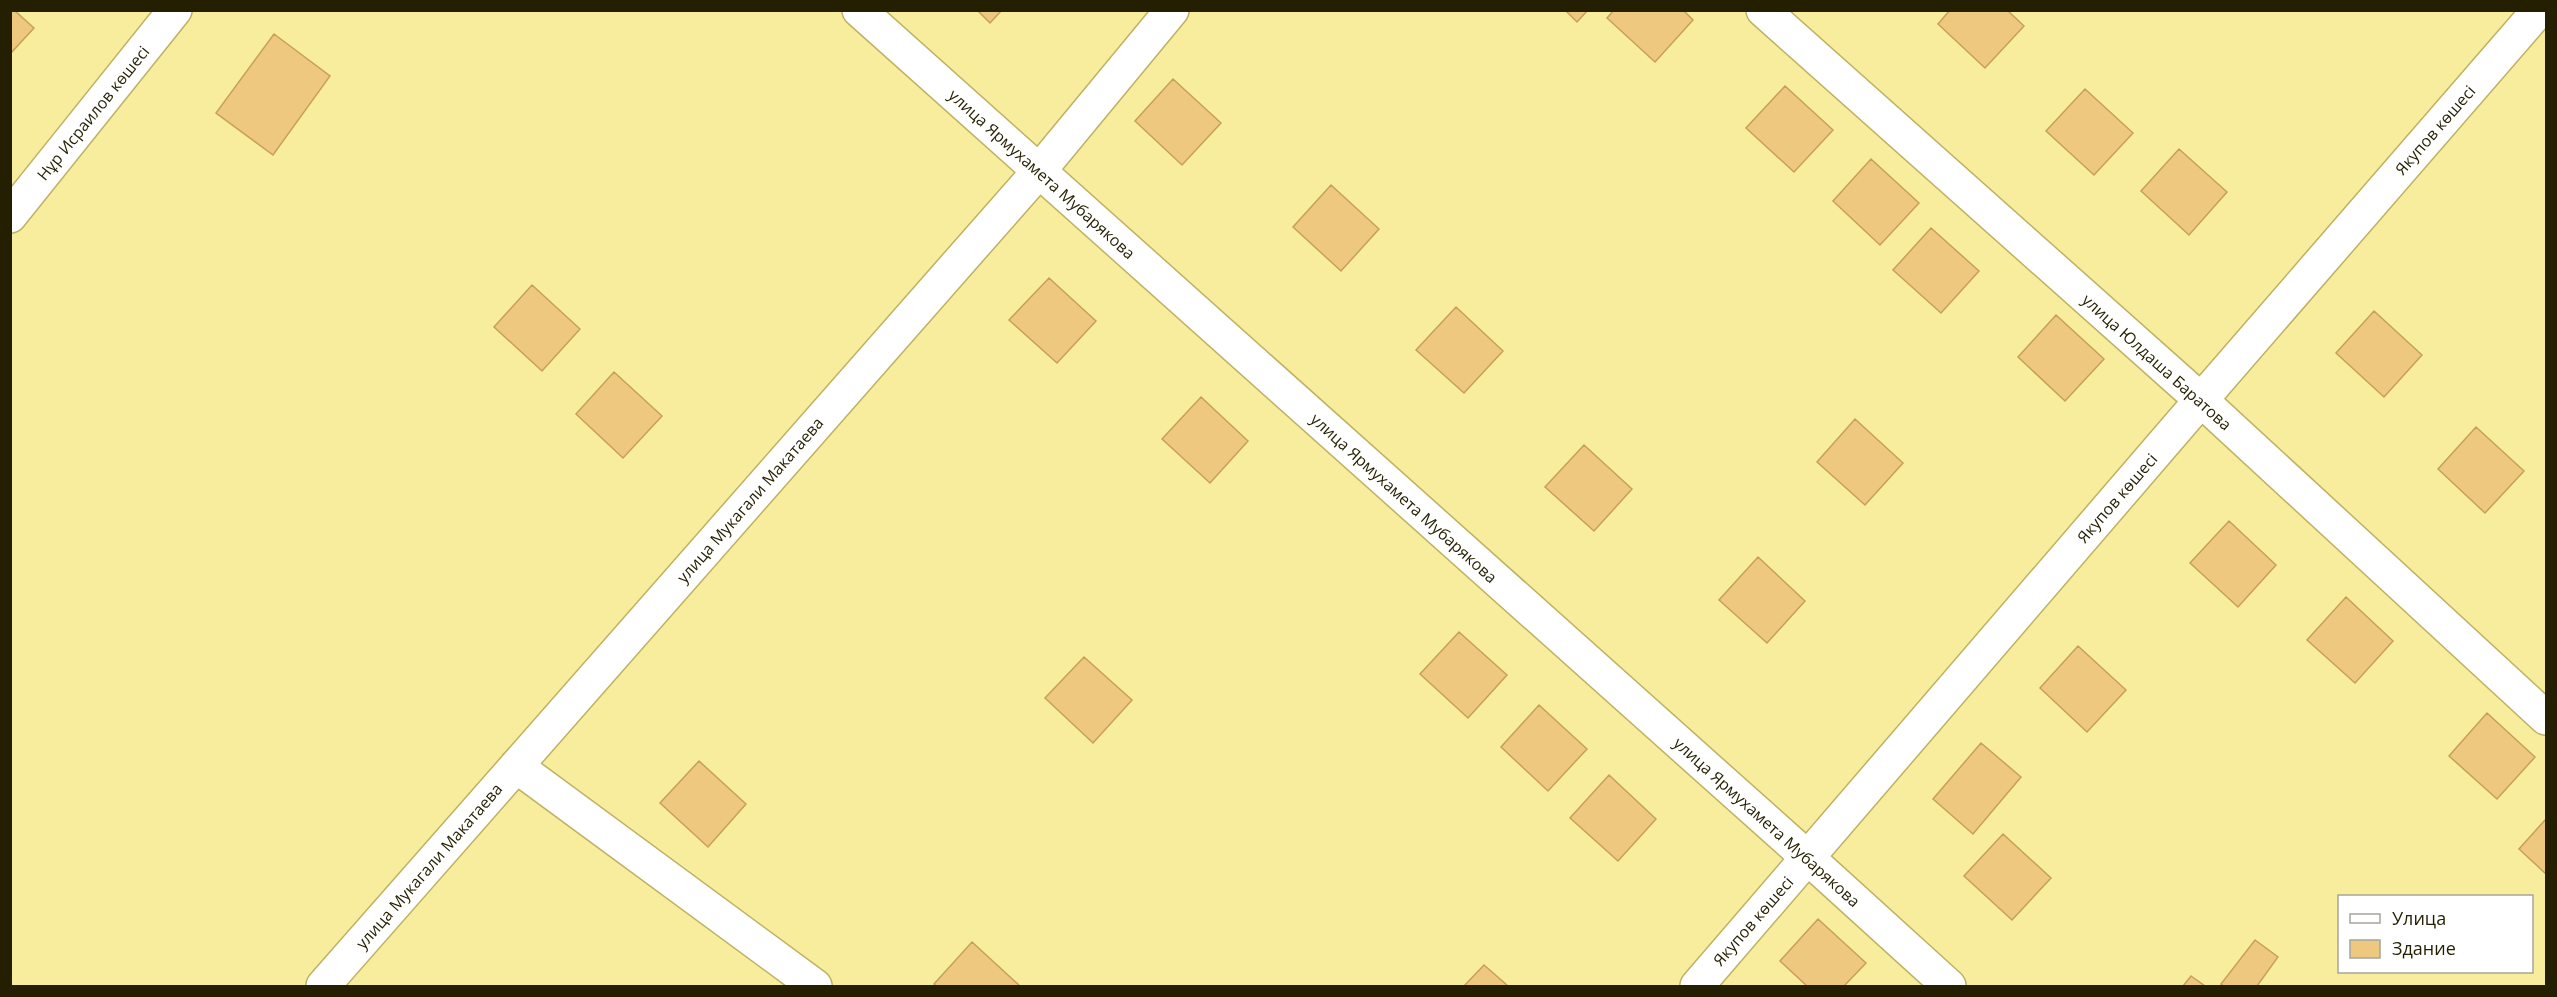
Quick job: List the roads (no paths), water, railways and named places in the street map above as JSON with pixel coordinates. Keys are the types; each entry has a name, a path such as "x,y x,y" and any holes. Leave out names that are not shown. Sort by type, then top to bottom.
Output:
{"street":[{"name":"Нұр Исраилов көшесі","path":"10,216 175,10"},
{"name":"улица Ярмухамета Мубарякова","path":"859,10 1808,858 1949,987"},
{"name":"улица Мукагали Макатаева","path":"323,987 1039,171 1172,10"},
{"name":"улица Юлдаша Баратова","path":"1763,10 2200,400 2547,718"},
{"name":"Якупов көшесі","path":"1697,987 2200,400 2540,10"},
{"path":"516,766 815,987"}]}
